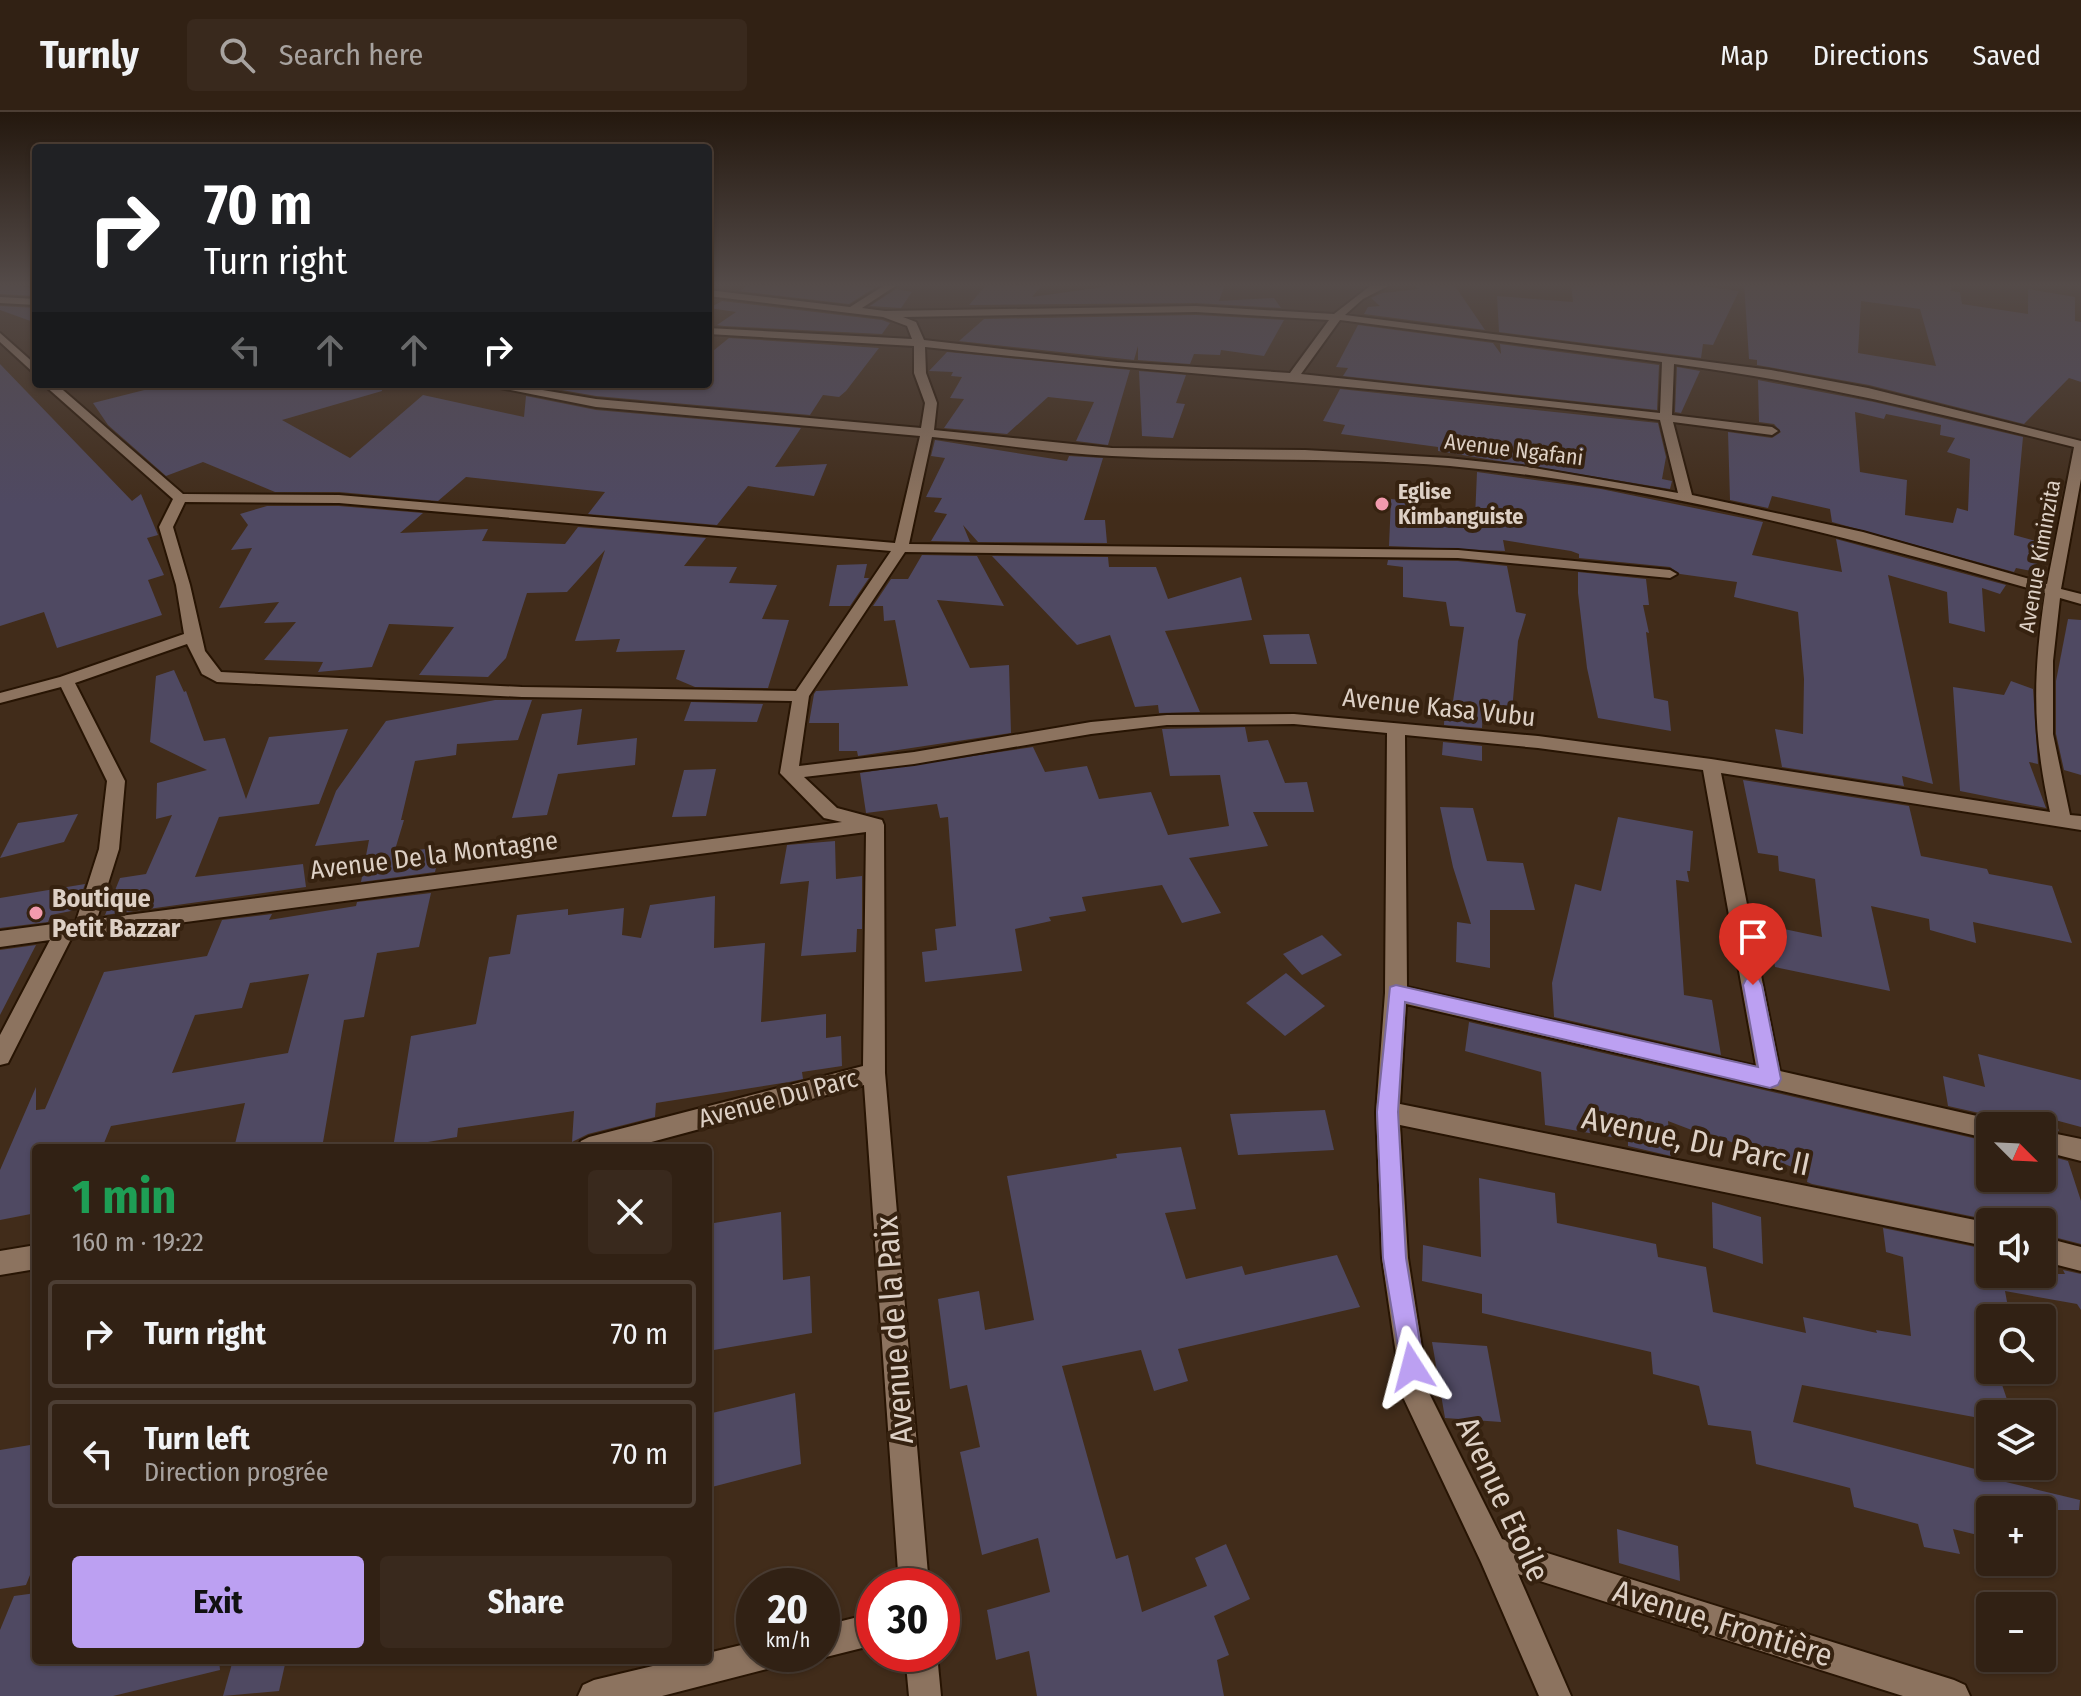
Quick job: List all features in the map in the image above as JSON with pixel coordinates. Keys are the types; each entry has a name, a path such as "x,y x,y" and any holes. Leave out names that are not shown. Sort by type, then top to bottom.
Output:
{"street":[{"path":"875,825 831,813 808,795 789,773 801,696 901,548 931,403 920,373 919,357"},
{"path":"1044,357 1293,377 1772,431"},
{"path":"1293,377 1308,357"},
{"path":"1652,357 1771,373 1868,392 2081,445"},
{"path":"1668,359 1666,418 1686,498"},
{"path":"54,388 180,498 339,499 901,548 1458,554 1670,574"},
{"name":"Avenue Ngafani","path":"509,388 596,403 927,432 1112,452 1305,454 1448,462 1522,470 1686,498 1858,535 2081,599"},
{"name":"Avenue Kiminzita","path":"2061,818 2044,736 2045,653 2051,590 2081,445"},
{"path":"180,498 166,527 185,594 192,637 208,672 231,679 522,692 801,696"},
{"path":"0,698 66,681 192,637"},
{"path":"0,1056 75,929 109,849 116,781 66,681"},
{"name":"Avenue Kasa Vubu","path":"789,773 914,758 1091,728 1167,720 1294,719 1711,765 2081,823"},
{"name":"Avenue Etoile","path":"1396,729 1396,993 1388,1112 1395,1258 1416,1395 1492,1551 1555,1696"},
{"path":"1711,765 1770,1079"},
{"name":"Avenue De la Montagne","path":"0,939 875,825"},
{"name":"Avenue de la Paix","path":"875,825 874,1073 913,1568"},
{"path":"1396,993 1976,1126"},
{"name":"Avenue Du Parc","path":"604,1144 874,1073"},
{"name":"Avenue, Du Parc II","path":"1388,1112 1976,1232"},
{"path":"2056,1144 2081,1150"},
{"path":"2056,1253 2081,1259"},
{"path":"0,1263 32,1258"},
{"name":"Avenue, Frontière","path":"1492,1551 1954,1696"},
{"path":"594,1696 736,1662"},
{"path":"923,1672 925,1696"}],"building":[{"path":"712,357 872,357 846,391 839,397 823,395 810,415 596,396 550,388 712,388"},
{"path":"942,357 997,357 1130,370 1108,445 1076,441 1094,402 1048,397 1007,434 944,428 964,399 950,398 962,377 951,376 953,372 929,371"},
{"path":"1106,357 1135,357 1134,360"},
{"path":"1138,357 1193,357 1190,364 1138,360"},
{"path":"1341,357 1598,357 1659,365 1657,410 1343,376 1348,368 1336,367"},
{"path":"1749,357 1882,357 1936,366 1933,357 2081,357 2081,382 2069,378 2024,424 1869,385 1757,365 1757,360"},
{"path":"0,364 132,501 141,494 158,535 147,538 164,575 148,580 162,615 57,648 44,612 0,626"},
{"path":"1677,367 1700,371 1681,413 1675,412"},
{"path":"1139,371 1186,375 1176,403 1185,404 1173,438 1142,436"},
{"path":"1758,380 1874,402 2023,437 2014,535 2043,543 2036,572 2016,568 2014,572 1832,522 1830,509 1772,496 1768,508 1730,500 1728,432 1772,438 1781,432 1774,424 1759,422","holes":["1855,412 1884,419 1886,414 1941,425 1940,435 1955,438 1947,452 1970,459 1968,511 1957,508 1953,523 1905,515 1907,480 1860,472"]},
{"path":"152,388 382,388 382,391 282,420 350,458 423,395 524,417 526,396 596,410 801,428 775,467 827,464 814,496 748,486 717,525 588,514 605,492 466,477 438,501 339,492 275,492 203,462 166,476 108,425 93,403"},
{"path":"1340,389 1658,423 1666,457 1662,479 1672,481 1670,489 1438,451 1438,447 1341,434 1345,425 1323,421"},
{"path":"935,440 1067,461 1069,456 1103,458 1084,520 1105,520 1107,543 978,542 963,525 970,542 931,541 947,514 934,512 942,498 926,497 945,458 931,456"},
{"path":"1477,472 1601,489 1763,522 1752,555 1842,572 1836,539 2006,585 2000,594 1982,588 1985,632 1949,623 1947,592 1888,575 1933,784 1902,776 1904,786 1782,767 1775,729 1803,734 1804,679 1798,612 1734,597 1737,582 1680,574 1670,567 1579,558 1579,554 1571,551 1503,540 1505,551 1389,546 1391,499 1417,502 1417,511 1475,518"},
{"path":"267,506 339,506 423,513 400,533 488,529 482,541 565,544 578,527 706,538 684,566 737,567 729,583 777,585 762,619 789,620 768,688 695,687 676,679 685,650 616,652 620,639 575,641 605,550 567,592 527,593 506,658 488,677 419,675 454,627 389,624 372,667 318,672 323,662 264,660 296,622 264,623 279,602 219,608 252,548 231,550 248,525 240,514"},
{"path":"922,555 977,556 1004,606 937,600 970,668 1009,665 1011,733 858,756 857,751 839,751 839,723 809,723 814,694 816,691 908,686 895,620 884,621 883,606 873,606 891,579 908,579"},
{"path":"992,556 1108,557 1109,567 1156,567 1168,599 1241,577 1252,620 1165,631 1200,712 1159,713 1158,705 1135,707 1110,635 1077,645"},
{"path":"1388,560 1458,561 1507,566 1516,612 1526,614 1518,641 1512,711 1483,705 1482,728 1444,725 1445,700 1453,701 1464,627 1450,626 1446,602 1403,597 1403,567 1387,565"},
{"path":"867,564 864,578 869,578 850,606 829,606 837,565"},
{"path":"1578,572 1646,579 1649,605 1643,605 1649,633 1646,632 1654,698 1668,701 1671,731 1598,718 1587,668"},
{"path":"2068,619 2081,620 2081,775 2064,770 2056,734 2056,681"},
{"path":"1309,634 1317,664 1270,664 1263,635"},
{"path":"174,670 186,691 204,741 225,738 246,799 269,737 348,729 319,804 219,817 195,877 303,864 306,887 105,915 120,878 146,874 172,815 156,819 157,783 207,770 150,742 156,676"},
{"path":"2011,681 2033,689 2038,764 2029,762 2046,808 1960,791 1953,687 2004,695"},
{"path":"495,700 532,700 518,740 457,744 456,755 415,761 401,820 404,820 394,853 441,847 435,872 361,882 369,840 315,846 336,791 386,721"},
{"path":"691,702 763,704 757,722 684,721"},
{"path":"582,709 577,745 637,738 635,765 558,774 547,815 512,818 542,714"},
{"path":"1245,727 1248,742 1268,740 1285,783 1307,782 1314,812 1253,812 1268,846 1189,858 1221,913 1182,923 1162,885 1082,897 1086,911 1049,917 1051,921 1015,929 1022,971 925,982 922,952 937,950 935,929 956,926 948,817 940,818 937,804 866,813 860,773 1033,747 1045,772 1087,766 1099,799 1151,792 1168,835 1229,826 1220,775 1170,776 1162,729"},
{"path":"1443,742 1482,746 1482,761 1442,755"},
{"path":"716,769 706,816 672,817 684,770"},
{"path":"1743,780 1909,806 1921,856 2052,886 2072,943 1973,922 1976,943 1930,930 1929,919 1871,906 1890,991 1775,967 1769,926 1822,937 1815,879 1779,871 1778,856 1758,853"},
{"path":"1440,807 1473,808 1487,861 1523,863 1535,910 1490,910 1490,968 1456,962 1457,922 1471,924 1453,867"},
{"path":"78,814 64,842 0,858 18,823"},
{"path":"1618,817 1693,831 1690,871 1687,871 1689,882 1676,880 1684,995 1712,1000 1721,1055 1554,1017 1552,983 1575,884 1601,891"},
{"path":"835,841 836,879 862,876 862,929 857,929 856,952 801,956 809,881 780,884 787,845"},
{"path":"85,884 76,910 51,915 48,922 0,928 0,898"},
{"path":"431,893 419,947 377,953 364,1017 344,1020 323,1144 235,1144 245,1103 111,1126 104,1144 32,1144 32,1214 0,1220 0,1170 36,1087 36,1110 45,1109 104,972 207,956 222,920 272,914 269,920 356,906 357,902","holes":["309,974 288,1053 172,1073 195,1015 242,1008 250,983"]},
{"path":"715,896 714,948 765,943 761,1022 826,1014 826,1038 841,1036 842,1066 802,1072 803,1079 789,1082 656,1103 655,1117 588,1134 572,1142 574,1111 458,1128 457,1137 416,1144 394,1144 411,1036 476,1024 489,957 510,954 517,915 568,909 568,915 624,908 622,935 641,938 650,905"},
{"path":"1322,935 1342,955 1302,975 1283,954"},
{"path":"36,945 0,1015 0,950"},
{"path":"1286,973 1325,1006 1285,1036 1246,1003"},
{"path":"1469,1022 1976,1139 1976,1192 2056,1192 2056,1158 2068,1161 2081,1201 2081,1244 2056,1238 2056,1208 1976,1208 1976,1217 1812,1184 1807,1182 1808,1176 1792,1170 1792,1167 1719,1137 1718,1140 1668,1121 1671,1156 1628,1146 1628,1140 1545,1125 1541,1072 1465,1051"},
{"path":"1978,1054 2081,1080 2081,1127 2056,1120 2056,1112 1976,1112 1948,1106 1943,1076 1985,1087"},
{"path":"1325,1110 1334,1150 1238,1155 1230,1114"},
{"path":"1181,1147 1196,1209 1165,1213 1186,1279 1242,1266 1245,1275 1337,1255 1360,1307 1178,1349 1188,1381 1154,1391 1141,1350 1062,1366 1116,1559 1128,1555 1142,1612 1207,1586 1195,1558 1226,1544 1250,1599 1214,1616 1229,1655 1217,1660 1224,1696 1037,1696 1029,1651 996,1660 987,1610 1050,1592 1038,1538 982,1555 960,1452 980,1447 967,1385 950,1389 938,1299 979,1291 985,1330 1034,1320 1007,1176 1117,1158 1116,1154"},
{"path":"1479,1178 1555,1193 1557,1223 1656,1244 1658,1257 1706,1267 1713,1312 1806,1333 1803,1317 1877,1333 1876,1330 1911,1336 1903,1257 1886,1252 1883,1228 1976,1247 1976,1288 2056,1288 2056,1274 2065,1274 2063,1270 2081,1274 2081,1310 2077,1304 2005,1291 2007,1304 1976,1304 1976,1384 2002,1384 2007,1400 1976,1400 1976,1417 1802,1385 1793,1422 1976,1469 1976,1480 1997,1480 2080,1500 2079,1510 2056,1510 2056,1496 1976,1496 1976,1535 1953,1529 1960,1554 1924,1547 1918,1524 1854,1507 1850,1488 1756,1464 1751,1431 1708,1425 1699,1386 1653,1374 1651,1352 1482,1313 1482,1294 1422,1281 1423,1245 1481,1257"},
{"path":"1712,1202 1761,1217 1763,1264 1713,1248"},
{"path":"781,1212 783,1280 810,1276 812,1333 712,1350 712,1223"},
{"path":"1432,1342 1487,1346 1501,1422 1445,1418"},
{"path":"795,1393 801,1464 712,1487 712,1413"},
{"path":"32,1445 32,1570 26,1585 0,1589 0,1450"},
{"path":"1617,1529 1678,1546 1680,1581 1619,1563"},
{"path":"32,1594 32,1664 219,1664 220,1670 113,1696 0,1696 0,1630 14,1596"},
{"path":"232,1664 285,1664 279,1691 223,1696"}],"place":[{"name":"Eglise Kimbanguiste","path":"1382,504"},
{"name":"Boutique Petit Bazzar","path":"36,913"}],"route":[{"path":"1412,1367 1395,1258 1388,1112 1396,993 1770,1079 1753,985"}]}
